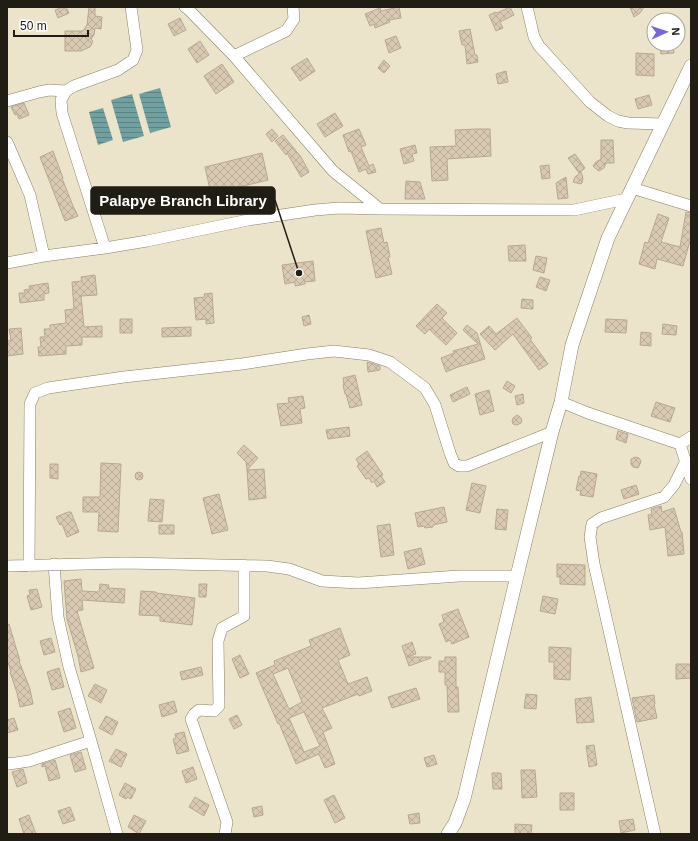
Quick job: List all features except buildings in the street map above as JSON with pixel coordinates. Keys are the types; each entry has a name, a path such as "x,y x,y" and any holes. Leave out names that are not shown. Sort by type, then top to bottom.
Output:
{"street":[{"path":"105,248 62,113 61,100 66,91 74,86 118,70 133,60 137,50 131,7"},
{"path":"184,7 188,9 234,56 333,171 380,209"},
{"path":"234,56 286,31 294,19 293,7"},
{"path":"527,7 534,36 539,46 590,102 608,116 618,121 628,123 662,124"},
{"path":"448,834 455,823 464,799 552,432 561,402 572,345 608,238 691,66"},
{"path":"7,101 44,91 66,91"},
{"path":"7,142 30,195 44,256"},
{"path":"7,263 146,241 248,220 339,208 574,210 629,194 691,206"},
{"path":"29,566 30,404 35,393 48,388 334,351 369,355 390,362 425,388 435,405 450,454 454,463 459,466 467,466 552,432"},
{"path":"561,402 680,444"},
{"path":"680,444 691,437"},
{"path":"680,444 691,479"},
{"path":"655,834 594,564 590,537 592,524 601,518 664,497 674,485 685,463"},
{"path":"7,566 125,563 268,566 288,569 322,581 358,583 459,576 517,576"},
{"path":"54,564 58,616 69,667 117,834"},
{"path":"225,834 227,822 191,719 199,710 214,711 220,706 218,641 222,628 244,616 244,565"},
{"path":"7,763 29,761 91,741"}],"water":[{"path":"160,88 171,127 150,133 139,94"},
{"path":"132,94 144,136 123,142 111,100"},
{"path":"103,108 113,140 98,145 89,112"}],"place":[{"name":"Palapye Branch Library","path":"299,273"}]}
